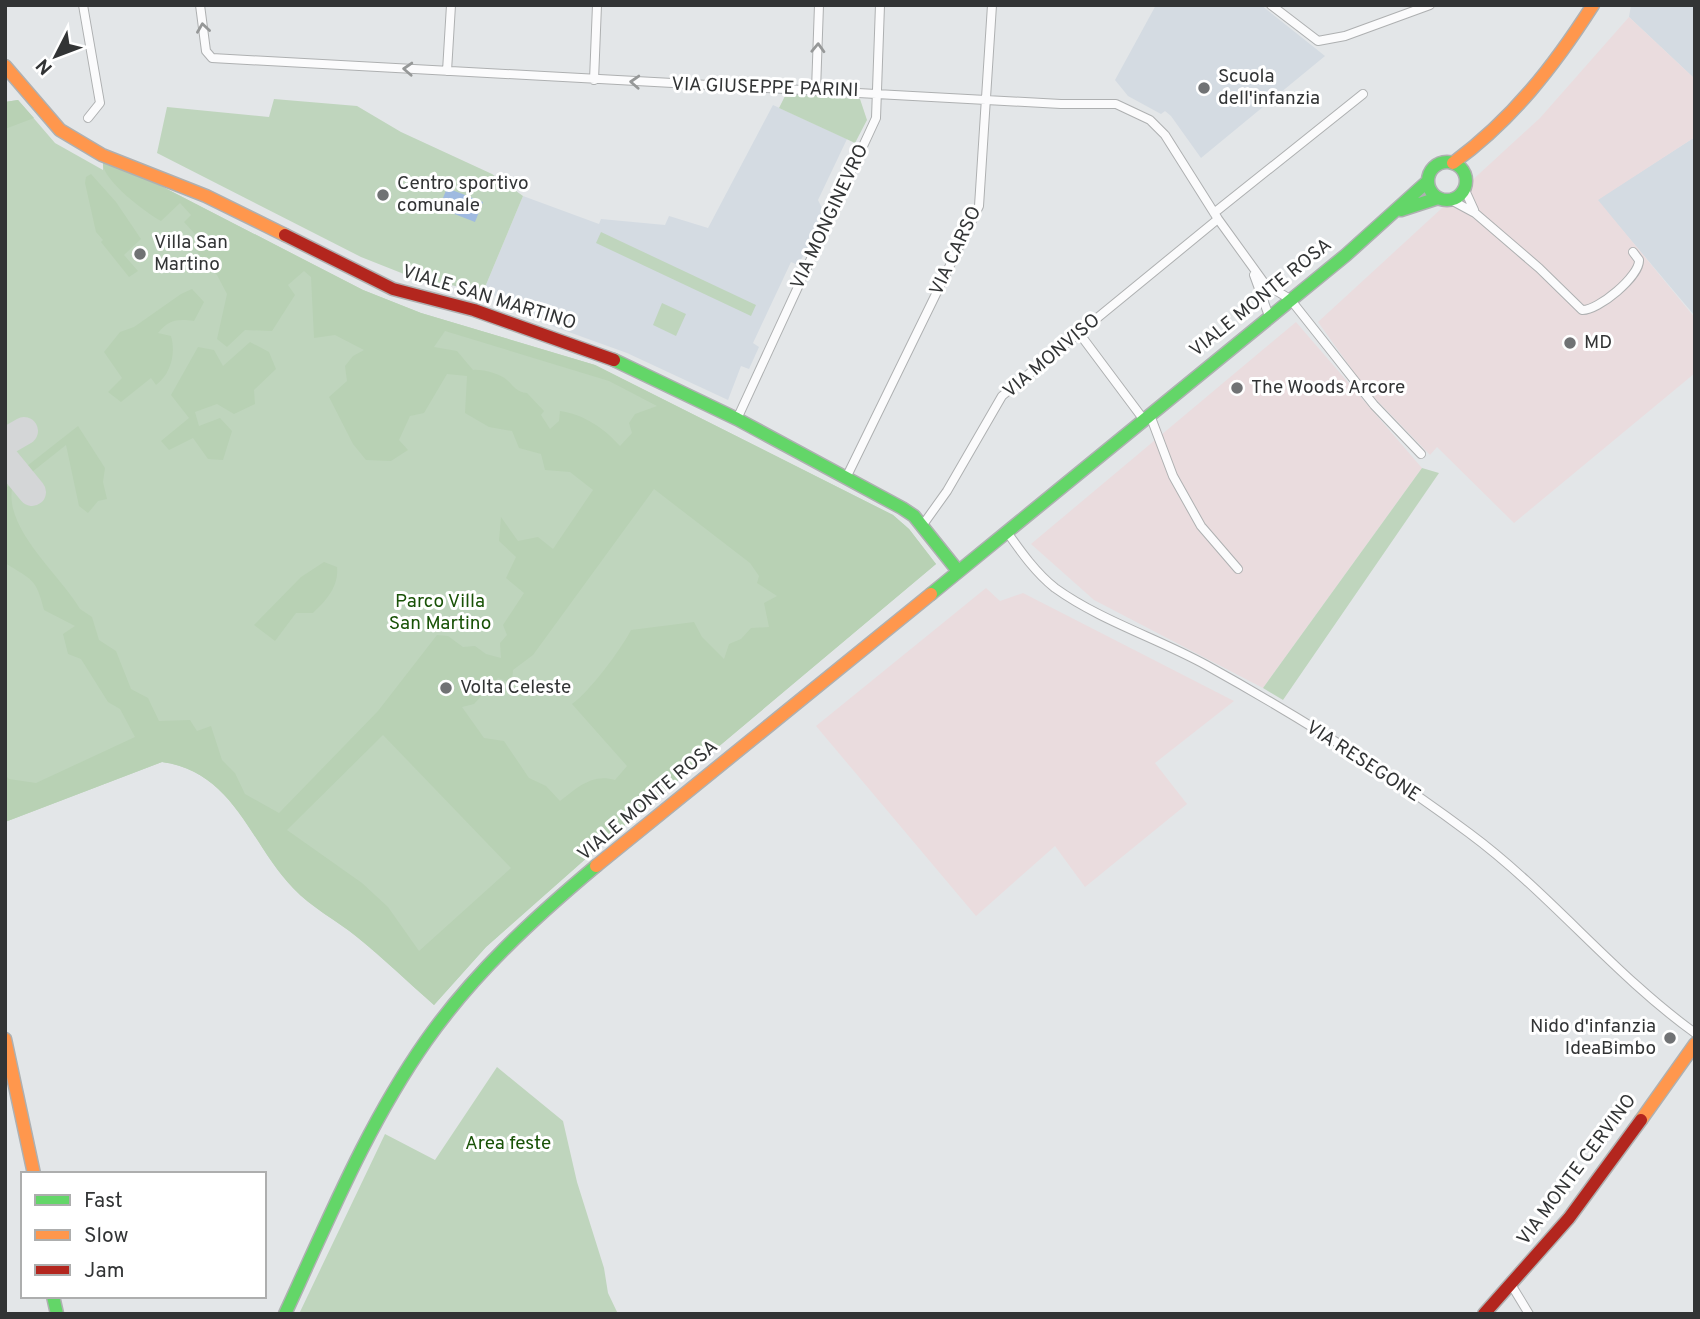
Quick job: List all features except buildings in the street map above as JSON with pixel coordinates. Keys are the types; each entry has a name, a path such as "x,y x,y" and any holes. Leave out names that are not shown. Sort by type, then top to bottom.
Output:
{"main road":[{"name":"VIALE MONTE ROSA","path":"285,1314 354,1169 411,1064 442,1019 481,974 594,871 1397,211 1427,181 1430,171 1438,164 1453,163 1483,143 1548,73 1593,5"},
{"name":"VIALE SAN MARTINO","path":"5,66 60,130 102,155 206,196 374,281 474,310 595,351 737,419 902,509 922,526 958,571"},
{"name":"VIALE MONTE ROSA","path":"1397,211 1444,199 1464,181 1483,143"},
{"path":"1453,163 1464,181"},
{"path":"1427,181 1430,191 1444,199"},
{"path":"5,1039 34,1172"},
{"name":"VIA MONTE CERVINO","path":"1484,1314 1512,1286 1588,1191 1695,1044"},
{"path":"22,1122 28,1172"}],"street":[{"path":"83,5 100,103 88,118"},
{"name":"VIA GIUSEPPE PARINI","path":"200,5 206,51 212,58 1060,104 1107,103 1131,108 1150,120 1166,135 1216,216 1265,284 1290,299 1374,405 1421,454"},
{"path":"447,71 451,5"},
{"path":"594,80 597,5"},
{"path":"816,90 819,5"},
{"name":"VIA MONGINEVRO","path":"737,419 876,118 880,5"},
{"name":"VIA CARSO","path":"846,478 979,206 992,5"},
{"path":"1271,5 1318,41 1345,36 1430,5"},
{"name":"VIA MONVISO","path":"922,526 1002,396 1363,94"},
{"path":"1464,181 1475,213"},
{"path":"1444,199 1475,213 1539,268 1582,310 1600,307 1637,271 1639,260 1633,252"},
{"name":"VIA GIUSEPPE PARINI","path":"1249,262 1269,316"},
{"path":"1079,333 1147,417 1173,476 1201,526 1238,569"},
{"name":"VIA RESEGONE","path":"1007,532 1033,566 1055,587 1089,609 1203,663 1247,688 1469,832 1653,1000 1695,1032"},
{"path":"1512,1286 1529,1314"}],"shaded area":[{"name":"Scuola dell'infanzia","path":"1156,5 1261,5 1325,56 1201,158 1171,116 1165,111 1161,114 1128,96 1115,80"},
{"path":"1631,5 1695,5 1695,79 1629,17"},
{"path":"1629,17 1695,79 1695,137 1598,200 1695,318 1695,373 1514,523 1437,447 1430,455 1366,389 1318,322 1540,118"},
{"path":"773,105 847,139 818,200 823,210 811,242 798,265 791,262 753,343 759,347 749,369 741,366 728,400 627,353 516,313 510,300 483,292 523,196 599,224 601,219 665,225 669,216 708,228"},
{"path":"1695,137 1695,316 1597,200"},
{"path":"1296,322 1422,468 1263,688 1094,600 1031,544"},
{"path":"986,588 1000,601 1023,593 1234,701 1155,763 1187,804 1085,887 1055,846 976,916 816,726"}],"green space":[{"path":"786,94 860,99 867,120 855,143 779,108"},
{"name":"Centro sportivo comunale","path":"274,99 357,106 401,132 492,174 523,196 483,292 409,276 361,257 157,153 167,107 269,117"},
{"name":"Parco Villa San Martino","path":"18,100 55,143 103,170 103,163 132,171 363,290 421,313 595,365 893,515 909,529 936,564 599,847 486,947 434,1005 357,937 300,895 278,870 223,794 207,779 186,768 162,762 5,822 5,102"},
{"path":"18,100 34,118 5,129 5,102"},
{"path":"103,163 132,171 363,290 421,313 595,365 893,515 909,529 936,564 599,847 486,947 434,1005 357,937 300,895 278,870 223,794 207,779 186,768 162,762 5,822 5,775 9,779 36,783 135,737 120,709 108,702 81,659 68,654 63,634 75,626 44,610 32,581 5,563 5,488 13,484 12,500 24,533 80,609 92,617 99,640 116,651 131,689 148,698 159,721 190,720 197,731 211,726 222,760 235,773 245,794 279,813 378,711 437,635 448,636 463,647 475,646 486,654 501,658 500,643 507,635 503,625 524,593 506,578 516,557 499,541 501,517 518,541 538,537 553,549 593,490 570,472 545,470 541,454 519,448 512,431 489,427 465,413 467,376 447,374 424,413 410,416 399,440 408,450 391,461 366,460 353,444 329,397 347,381 345,366 353,356 364,350 335,335 314,338 311,277 304,271 288,285 295,295 272,331 245,330 227,347 217,339 227,294 217,275 197,252 205,245 184,222 191,215 180,203 161,221 117,187","holes":["445,331 609,381 657,406 635,414 629,423 632,433 620,446 593,423 569,413 560,411 559,421 550,429 541,415 544,411 527,393 518,390 500,376 473,370 457,351 434,347","654,489 750,563 759,576 757,583 777,596 764,603 769,627 751,628 741,639 729,644 724,659 702,637 694,622 631,630 604,670 572,704 627,766 615,780 592,780 560,801 546,786 529,778 504,741 484,738 462,707 474,704 498,678 512,683 513,670 533,655","383,735 511,868 419,951 388,907 362,883 287,830"]},
{"path":"91,174 116,202 141,239 124,255 138,271 129,277 96,232 85,183 86,177"},
{"path":"601,232 756,305 751,316 596,243"},
{"path":"192,289 204,302 194,321 174,321 158,333 171,336 171,363 165,375 156,385 151,378 121,402 108,392 122,378 104,352 120,332 134,327"},
{"path":"662,303 686,314 676,336 653,325"},
{"path":"250,342 269,352 276,369 254,390 255,404 234,414 217,404 195,412 199,426 220,418 232,431 223,460 208,459 193,438 169,450 161,441 189,418 171,395 198,347 214,350 223,366"},
{"path":"78,426 105,468 103,482 107,499 98,501 88,513 79,506 66,445 32,472 27,466"},
{"path":"1422,468 1439,473 1283,700 1263,688"},
{"path":"324,562 337,567 336,580 327,598 313,613 296,613 275,641 254,625 301,577"},
{"name":"Area feste","path":"497,1067 563,1121 577,1182 604,1268 608,1293 618,1314 299,1314 385,1134 435,1160"}],"water":[{"path":"447,188 483,202 475,222 439,208"}],"taxiway":[{"path":"5,442 24,431"},
{"path":"5,459 32,492"}],"traffic: fast":[{"path":"1447,162 1460,168 1466,181 1460,194 1447,200 1434,194 1428,181 1434,168 1447,162"},
{"path":"931,594 1346,255 1428,181"},
{"path":"1401,210 1438,198"},
{"path":"614,360 737,419 902,508 914,516 958,571"},
{"path":"285,1314 367,1140 426,1041 444,1016 505,948 596,866"},
{"path":"53,1298 57,1314"}],"traffic: slow":[{"path":"1453,163 1494,129 1530,91 1593,5"},
{"path":"5,66 60,130 102,155 206,196 285,235"},
{"path":"596,866 931,594"},
{"path":"5,1039 34,1172"},
{"path":"1641,1120 1695,1044"}],"traffic: jam":[{"path":"285,235 393,289 474,310 614,360"},
{"path":"1484,1314 1569,1218 1641,1120"}],"place":[{"name":"Scuola dell'infanzia","path":"1204,88"},
{"name":"Centro sportivo comunale","path":"383,195"},
{"name":"Villa San Martino","path":"140,254"},
{"name":"MD","path":"1570,343"},
{"name":"The Woods Arcore","path":"1237,388"},
{"name":"Volta Celeste","path":"446,688"},
{"name":"Nido d'infanzia IdeaBimbo","path":"1670,1038"}]}
